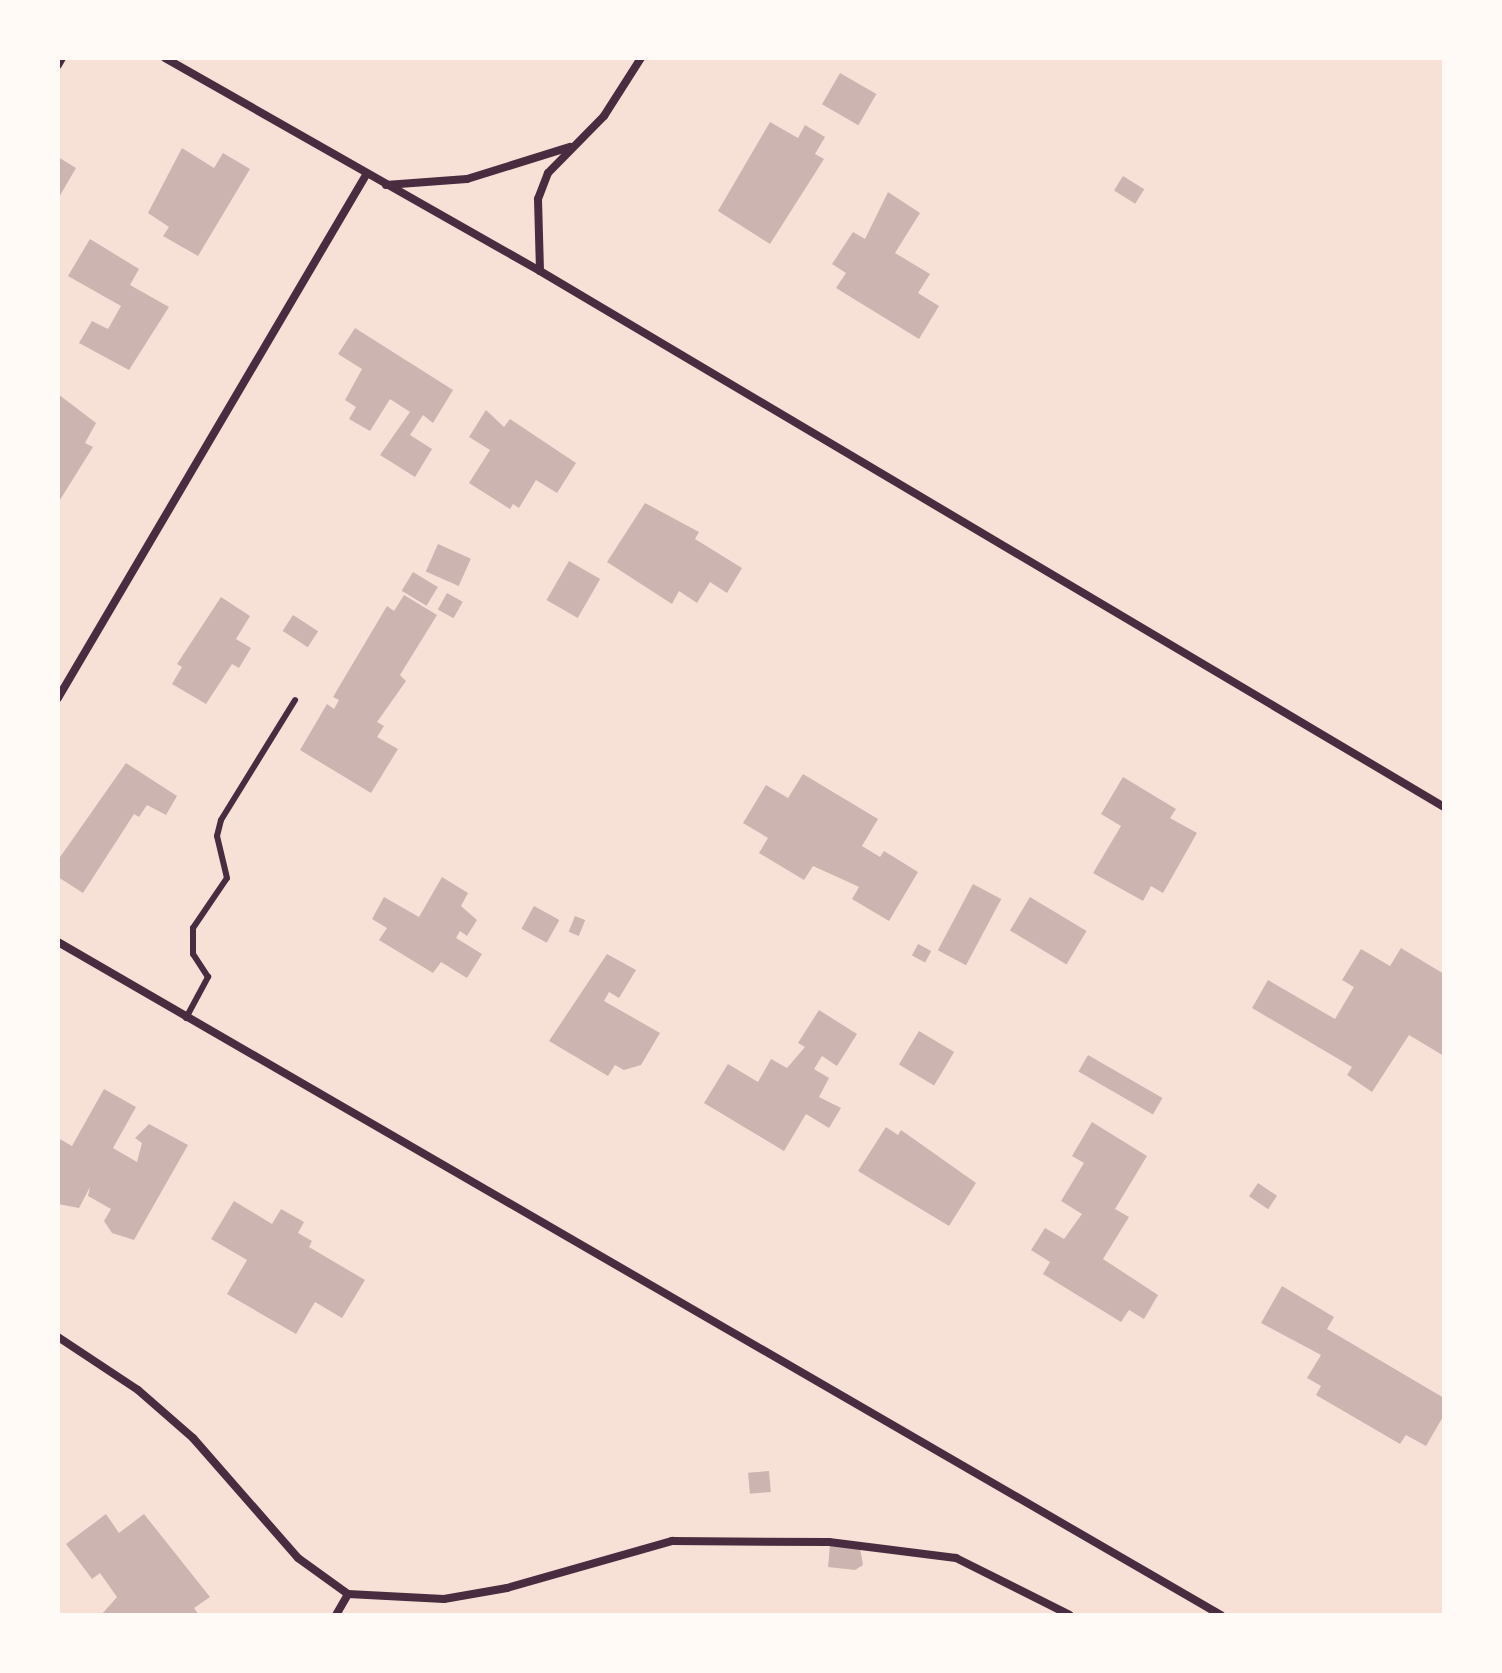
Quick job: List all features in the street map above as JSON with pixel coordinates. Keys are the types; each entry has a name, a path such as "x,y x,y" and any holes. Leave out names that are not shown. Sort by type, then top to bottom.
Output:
{"street":[{"path":"58,65 62,58"},
{"path":"165,58 366,175 540,271 1444,807"},
{"path":"540,271 538,199 548,173 604,116 641,58"},
{"path":"384,185 467,179 571,147"},
{"path":"58,698 366,175"},
{"path":"58,942 1221,1615"},
{"path":"58,1337 138,1390 182,1428 298,1558 348,1594 444,1599 507,1588 672,1541 829,1542 956,1558 1070,1615"},
{"path":"336,1615 348,1594"}],"lane":[{"path":"186,1018 208,977 193,954 193,928 227,878 217,836 221,820 295,700"}],"building":[{"path":"840,73 876,94 858,125 822,104"},
{"path":"770,122 798,138 805,125 825,137 815,154 824,159 770,244 718,211"},
{"path":"182,148 214,168 223,153 250,169 198,256 163,236 169,227 148,213"},
{"path":"58,157 76,168 58,199"},
{"path":"1123,176 1144,189 1135,204 1114,190"},
{"path":"888,192 920,213 895,253 930,274 918,293 939,306 919,339 836,288 846,273 832,264 853,232 865,239"},
{"path":"90,239 139,269 130,285 169,307 129,370 79,343 92,321 108,329 121,306 68,276"},
{"path":"355,328 453,390 433,423 423,415 410,435 432,449 415,477 380,455 410,412 390,399 370,431 349,419 356,407 345,400 362,369 338,354"},
{"path":"58,394 96,423 85,443 93,447 58,503"},
{"path":"486,410 504,427 510,419 576,463 557,493 536,480 519,508 513,504 510,509 469,483 490,450 469,437"},
{"path":"645,503 699,532 695,539 742,568 727,593 710,582 697,603 679,591 672,604 607,562"},
{"path":"438,544 471,559 459,586 426,571"},
{"path":"569,561 600,579 578,618 546,600"},
{"path":"413,572 438,587 427,606 402,591"},
{"path":"447,593 463,602 454,618 438,610"},
{"path":"404,595 437,615 400,675 406,681 377,722 384,726 377,737 398,749 371,793 300,750 327,704 334,709 339,700 333,697 387,606 394,611"},
{"path":"221,597 250,616 236,639 251,648 239,668 232,664 206,704 172,684 182,667 177,664"},
{"path":"293,615 318,631 308,647 283,631"},
{"path":"126,763 177,796 166,815 147,805 139,817 134,814 83,893 58,877 58,860"},
{"path":"803,774 878,819 862,846 880,857 884,851 918,872 889,921 852,899 859,887 813,866 804,880 759,853 768,838 743,823 766,785 788,798"},
{"path":"1123,777 1176,809 1170,818 1197,833 1163,893 1151,886 1143,901 1093,873 1121,826 1101,814"},
{"path":"442,877 468,893 461,906 477,920 467,936 460,931 456,938 482,954 467,978 441,962 433,973 379,940 387,928 372,919 384,897 419,917"},
{"path":"973,884 1001,899 966,965 938,950"},
{"path":"1030,897 1087,931 1066,964 1010,930"},
{"path":"534,906 559,920 547,943 521,929"},
{"path":"575,916 585,920 579,936 569,932"},
{"path":"918,944 931,951 925,963 912,955"},
{"path":"1401,948 1444,974 1444,1056 1409,1035 1372,1092 1347,1075 1352,1067 1252,1008 1268,980 1335,1019 1354,987 1342,980 1361,949 1390,966"},
{"path":"607,954 636,970 619,998 609,992 604,1001 660,1033 641,1065 624,1070 615,1065 608,1076 549,1041"},
{"path":"819,1010 857,1034 837,1066 822,1056 814,1069 829,1078 819,1097 841,1108 829,1128 806,1114 784,1151 704,1103 728,1064 758,1082 771,1059 787,1068 805,1047 798,1043"},
{"path":"919,1031 954,1052 934,1086 899,1064"},
{"path":"1088,1055 1162,1098 1153,1114 1078,1071"},
{"path":"104,1089 136,1107 113,1148 137,1162 142,1143 135,1138 149,1124 188,1145 134,1240 112,1233 104,1221 111,1209 88,1196 90,1187 79,1208 58,1204 58,1138 72,1146"},
{"path":"1092,1122 1147,1156 1115,1209 1129,1217 1103,1259 1158,1295 1144,1319 1129,1310 1121,1322 1043,1274 1050,1262 1031,1250 1045,1228 1064,1239 1082,1214 1061,1201 1084,1163 1072,1156"},
{"path":"886,1127 898,1135 901,1130 976,1183 949,1226 858,1171"},
{"path":"1258,1183 1277,1196 1268,1209 1249,1196"},
{"path":"234,1201 272,1224 281,1209 304,1222 298,1233 312,1241 309,1247 365,1280 342,1318 315,1302 296,1334 227,1294 247,1260 211,1239"},
{"path":"1282,1286 1334,1317 1327,1329 1444,1398 1444,1415 1426,1446 1406,1435 1400,1444 1316,1395 1321,1386 1307,1378 1321,1355 1261,1323"},
{"path":"769,1471 771,1492 750,1494 748,1473"},
{"path":"106,1514 119,1533 144,1514 210,1597 194,1608 199,1615 101,1615 117,1597 100,1573 92,1579 66,1544"},
{"path":"830,1545 860,1548 863,1565 855,1570 828,1567"}]}
